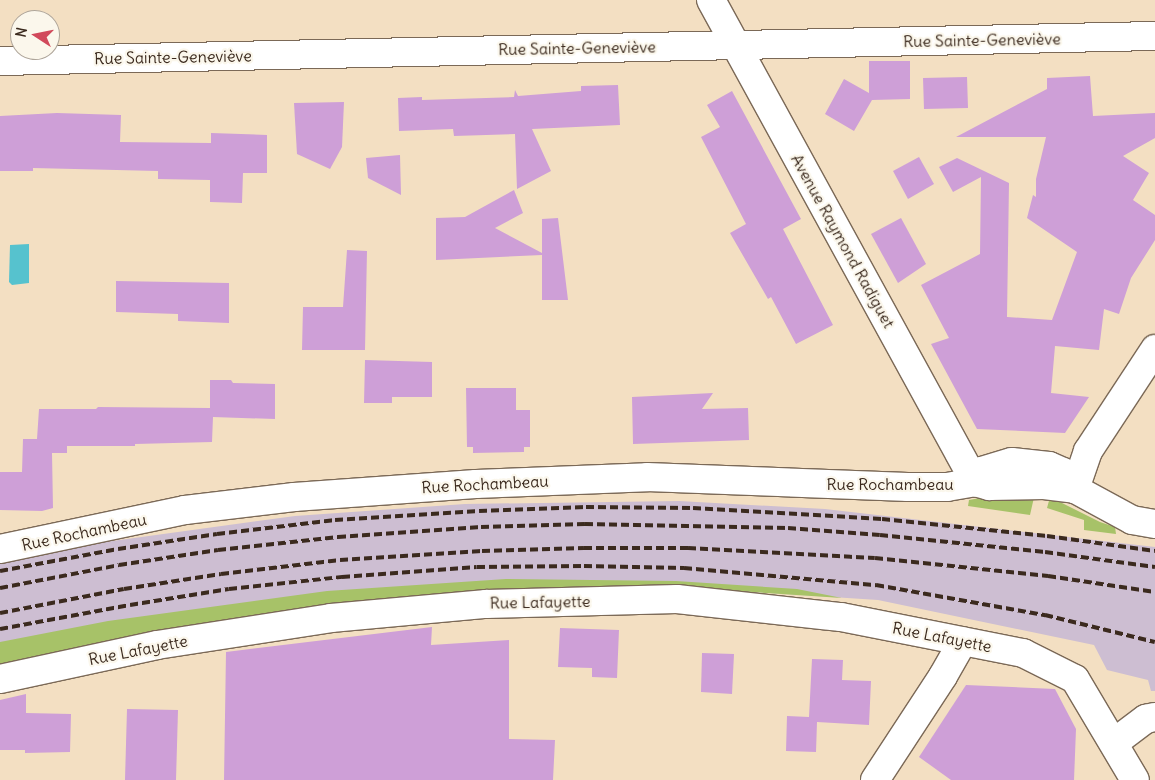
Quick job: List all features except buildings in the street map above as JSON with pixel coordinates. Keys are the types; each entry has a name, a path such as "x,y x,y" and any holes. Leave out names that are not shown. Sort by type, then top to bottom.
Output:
{"street":[{"name":"Avenue Raymond Radiguet","path":"711,0 975,482"},
{"name":"Rue Sainte-Geneviève","path":"0,61 1155,36"},
{"path":"1155,349 1088,450 1075,489 1132,520 1155,524"},
{"name":"Rue Rochambeau","path":"0,549 185,510 294,497 384,490 647,478 908,487 947,487 975,482 988,486 1044,485 1075,489"},
{"name":"Rue Lafayette","path":"0,679 157,645 331,618 486,604 677,599 842,617 1023,653 1075,679 1115,742"},
{"path":"875,780 963,640"},
{"path":"1135,780 1115,742 1146,719 1155,717"}],"shaded area":[{"path":"679,501 825,509 1155,547 1155,691 1151,691 1148,680 1107,670 1094,645 878,600 676,587 477,591 292,611 0,667 0,563 76,546 295,516 465,504"}],"green space":[{"path":"1035,493 1030,515 968,506 969,500 1002,494"},
{"path":"1050,497 1100,522 1115,527 1116,534 1084,530 1084,520 1047,508"},
{"path":"506,579 676,581 797,589 842,598 676,587 477,591 292,611 0,667 0,642 108,621 327,591"}],"water":[{"path":"29,244 29,283 12,285 9,282 10,245"}],"railway":[{"path":"0,571 118,549 217,534 335,520 479,511 586,507 693,508 882,519 1047,536 1155,551"},
{"path":"0,588 119,565 218,550 338,537 481,527 585,524 788,528 880,535 1045,552 1155,567"},
{"path":"0,613 124,589 221,574 340,560 482,551 584,548 688,548 875,558 1048,576 1155,592"},
{"path":"0,629 229,589 342,577 477,567 584,566 684,568 876,585 1045,615 1155,642"}]}
